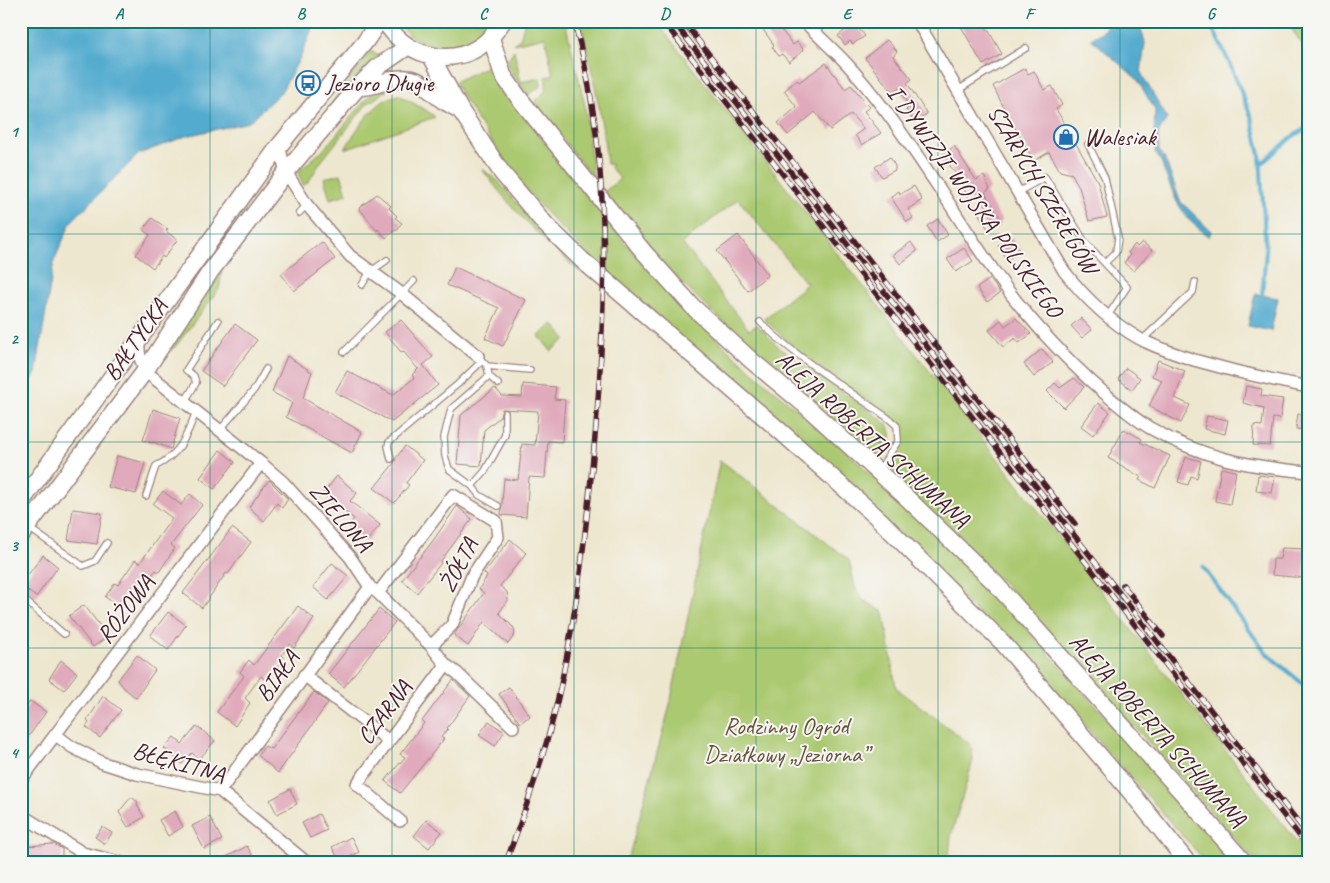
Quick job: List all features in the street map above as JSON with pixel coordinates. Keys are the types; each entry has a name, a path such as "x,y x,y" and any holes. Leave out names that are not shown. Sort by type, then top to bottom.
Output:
{"main road":[{"name":"BAŁTYCKA","path":"21,502 279,146 365,42 379,21"},
{"path":"385,21 397,38 408,46 431,56 447,57 463,54 478,48 491,38 503,21"},
{"name":"ALEJA ROBERTA SCHUMANA","path":"491,38 503,75 514,90 643,252 693,307 877,471 994,583 1244,862"},
{"name":"BAŁTYCKA","path":"24,531 145,371 210,272 286,172 358,87 378,67 408,46"},
{"path":"431,56 462,111 502,173 563,242 880,520 1003,643 1135,797 1187,862"},
{"path":"358,87 369,88 379,82 406,78 416,79 440,98 462,111"}],"street":[{"name":"I DYWIZJI WOJSKA POLSKIEGO","path":"804,21 848,65 884,110 1018,303 1086,378 1116,404 1149,428 1188,447 1219,458 1261,468 1309,472"},
{"name":"SZARYCH SZEREGÓW","path":"917,21 1064,271 1080,292 1107,317 1142,340 1230,371 1309,387"},
{"path":"279,146 286,172 303,209 350,256 402,294 480,359"},
{"path":"140,340 139,356 145,371"},
{"name":"ZIELONA","path":"145,371 283,482 350,558 374,590 431,646 446,665 457,673 513,727"},
{"name":"RÓŻOWA","path":"21,780 261,463"},
{"name":"ŻÓŁTA","path":"374,590 452,495 496,521 498,537 472,576 452,625 431,646"},
{"name":"BIAŁA","path":"220,791 304,675 374,590"},
{"name":"CZARNA","path":"400,821 357,784 446,665"},
{"path":"304,675 389,741"},
{"name":"BŁĘKITNA","path":"56,735 72,747 103,763 138,774 220,791 306,862"},
{"path":"21,814 83,852 119,862"}],"lane":[{"path":"958,90 1026,48"},
{"path":"1088,144 1105,178 1118,238 1116,252 1105,264"},
{"path":"1018,192 1045,177 1085,242 1127,287 1107,317"},
{"path":"362,285 370,272 387,260"},
{"path":"344,352 414,281"},
{"path":"1142,340 1193,292 1195,282"},
{"path":"184,403 196,383 194,376 186,370 218,321"},
{"path":"760,322 800,357 897,426 898,441 877,471"},
{"path":"391,459 389,442 458,384 480,359 487,366 489,376 498,384"},
{"path":"487,366 530,370"},
{"path":"220,430 254,390 266,369"},
{"path":"489,376 451,408 444,437 445,456 449,469 472,486 479,495 498,506"},
{"path":"146,496 156,466 169,460 181,446 196,412"},
{"path":"472,486 485,471 505,435 505,413"},
{"path":"24,531 83,566 95,560 107,543"},
{"path":"21,597 64,634"}],"green space":[{"path":"397,21 491,21 482,32 471,40 444,46 431,45 418,40 406,32"},
{"path":"525,21 565,21 585,106 593,178 534,102 546,90 546,77 553,75 545,37 513,44 520,39"},
{"path":"580,21 656,21 1309,857 1309,862 1256,862 1018,597 892,475 889,463 899,448 902,434 900,428 891,417 802,355 764,319 807,284 738,199 682,243 749,330 757,325 778,346 796,360 885,422 890,430 891,438 889,447 884,455 882,453 876,455 867,450 706,306 670,271 604,192 620,179 611,168 611,164 607,164 596,92"},
{"path":"1286,21 1309,21 1309,54"},
{"path":"514,50 521,82 540,78 541,86 528,95 506,62"},
{"path":"371,51 378,56 353,80 338,101 329,109 338,93"},
{"path":"492,64 514,103 618,235 668,292 687,312 753,372 857,461 979,576 1236,862 1206,862 1015,647 588,254 547,213 510,169 454,82"},
{"path":"390,88 366,105 320,163 309,181 303,186 298,172 324,149 370,95 375,91"},
{"path":"399,95 435,117 345,149 361,124 375,108 391,97"},
{"path":"482,169 497,180 557,249 581,273 528,224 504,198"},
{"path":"341,174 347,194 330,199 324,178"},
{"path":"222,272 219,289 175,347 164,354"},
{"path":"553,324 566,339 551,351 539,336"},
{"name":"Rodzinny Ogród Działkowy „Jeziorna”","path":"720,460 849,560 855,587 863,600 884,612 896,688 971,745 973,760 951,836 947,862 625,862 630,852 669,709"}],"water":[{"name":"Jezioro Długie","path":"21,21 315,21 301,56 281,92 249,122 186,136 139,154 71,222 54,261 36,373 21,400"},
{"path":"1107,21 1138,21 1145,42 1141,73 1167,118 1158,134 1159,151 1165,159 1180,201 1211,231 1209,237 1188,219 1177,202 1162,163 1155,152 1155,110 1137,79 1091,39 1105,30"},
{"path":"1255,294 1278,298 1271,331 1248,326"}],"building":[{"path":"757,21 774,21 793,45 797,42 804,50 789,62 782,54 779,56 772,47 774,45"},
{"path":"958,21 983,21 1002,54 983,65"},
{"path":"854,23 865,36 853,44 850,41 845,45 838,36"},
{"path":"887,40 897,51 893,56 912,79 907,83 927,114 918,121 912,119 906,110 909,107 899,88 893,93 865,58"},
{"path":"826,63 845,89 851,85 870,107 864,111 881,133 862,145 855,135 864,129 851,114 830,130 815,112 788,135 778,123 797,107 784,91 797,80 799,82"},
{"path":"1025,68 1028,74 1034,71 1044,90 1052,86 1062,105 1056,109 1098,182 1107,217 1089,221 1079,187 1072,174 1060,171 1049,152 1034,161 1004,108 993,86"},
{"path":"954,146 976,180 984,176 990,189 985,193 1002,221 988,229 963,188 965,187 948,163 944,166 938,159"},
{"path":"890,157 895,170 882,177 875,167"},
{"path":"914,186 922,200 908,209 913,218 907,222 891,197 899,191 900,194"},
{"path":"377,194 391,206 389,208 397,216 395,218 402,223 398,230 395,230 386,238 378,229 377,231 359,208"},
{"path":"152,218 168,229 166,231 177,240 164,258 162,256 153,268 136,255 150,235 143,230"},
{"path":"938,219 948,235 937,242 927,226"},
{"path":"738,235 768,275 748,291 717,251"},
{"path":"1011,238 1020,251 1007,260 998,246"},
{"path":"322,242 335,259 294,291 281,274"},
{"path":"911,242 917,251 900,264 893,255"},
{"path":"1142,242 1152,250 1134,271 1124,263 1130,255 1128,253 1135,244 1137,247"},
{"path":"964,248 973,261 956,272 947,259"},
{"path":"455,267 526,300 503,346 485,338 499,308 447,285"},
{"path":"990,279 1000,293 987,302 977,288"},
{"path":"1016,318 1031,334 1019,343 1015,338 1003,347 989,330 1001,320 1005,326"},
{"path":"1081,318 1092,330 1082,338 1071,326"},
{"path":"401,320 433,357 423,365 438,385 392,422 335,392 347,371 393,395 414,378 412,375 418,369 385,332"},
{"path":"235,324 257,340 223,386 201,371"},
{"path":"1042,349 1053,362 1034,377 1024,364"},
{"path":"287,356 312,372 303,398 362,432 352,453 286,417 292,403 272,392"},
{"path":"1158,360 1185,371 1175,398 1190,405 1181,423 1149,406 1162,380 1152,376"},
{"path":"1126,368 1140,378 1132,390 1118,379"},
{"path":"1074,378 1084,387 1064,408 1047,391 1055,383 1060,388"},
{"path":"523,384 556,387 554,399 565,400 562,442 548,441 545,478 529,477 526,517 501,515 504,479 518,480 522,444 535,445 538,411 502,409 500,417 484,430 481,466 457,464 461,415 495,388 502,396 522,397"},
{"path":"1246,386 1262,389 1261,396 1283,399 1280,419 1273,418 1270,446 1253,445 1254,425 1262,426 1264,408 1243,403"},
{"path":"1098,403 1110,412 1093,435 1081,426"},
{"path":"153,409 180,418 171,449 143,440"},
{"path":"1298,414 1309,415 1309,430 1296,429"},
{"path":"1207,416 1228,420 1225,434 1204,429"},
{"path":"1124,429 1142,439 1140,442 1170,456 1155,488 1139,480 1141,477 1108,458"},
{"path":"405,446 423,460 406,483 409,485 394,503 374,488"},
{"path":"220,450 235,462 214,489 200,478"},
{"path":"117,456 145,463 136,494 108,487"},
{"path":"1186,457 1201,461 1197,478 1191,476 1188,485 1178,482"},
{"path":"1221,468 1236,471 1230,504 1215,501"},
{"path":"1258,475 1275,477 1272,493 1256,491"},
{"path":"337,476 357,493 350,501 380,525 367,541 348,526 354,519 323,494"},
{"path":"269,480 288,499 282,508 277,503 264,521 249,507"},
{"path":"163,491 181,505 190,494 202,505 171,545 175,548 159,572 156,570 134,598 125,593 117,605 105,597 115,583 118,585 135,560 140,563 172,518 153,504"},
{"path":"457,506 472,519 417,593 402,580"},
{"path":"73,509 102,513 97,544 68,540"},
{"path":"232,528 251,542 228,574 226,573 202,608 183,593"},
{"path":"510,539 526,553 500,586 507,592 508,600 499,613 514,628 515,634 508,644 484,622 468,646 454,635 484,593 479,589 487,576 484,573"},
{"path":"1282,548 1306,549 1304,578 1272,575 1273,559 1280,559"},
{"path":"43,555 58,567 36,597 21,586 21,584"},
{"path":"332,563 348,576 328,600 313,587"},
{"path":"84,605 108,636 93,647 69,616"},
{"path":"298,606 314,619 294,648 290,644 282,655 284,657 267,682 261,676 245,698 250,703 235,726 217,712 244,676 240,672 249,660 254,665"},
{"path":"379,609 395,622 344,687 328,674"},
{"path":"168,612 186,625 168,650 150,636"},
{"path":"137,655 155,670 136,698 118,680"},
{"path":"61,660 77,673 64,690 49,679"},
{"path":"453,680 470,696 441,737 444,739 400,793 385,781 405,757 400,754"},
{"path":"509,687 530,716 520,723 499,694"},
{"path":"314,692 328,703 278,773 258,755 265,746 271,749"},
{"path":"103,696 121,710 100,738 86,727 89,723 87,721"},
{"path":"30,701 46,712 21,747 21,715"},
{"path":"489,721 504,732 495,746 479,735"},
{"path":"197,726 215,741 199,759 192,753 182,764 164,748 174,737 182,744"},
{"path":"290,789 297,804 277,814 270,800"},
{"path":"131,797 138,802 137,805 144,817 128,827 119,812"},
{"path":"175,811 183,827 168,836 159,820"},
{"path":"319,814 327,830 310,838 302,823"},
{"path":"210,817 222,840 204,849 192,826"},
{"path":"426,820 442,832 429,848 414,836"},
{"path":"102,827 112,833 105,844 95,837"},
{"path":"351,837 359,852 340,862 332,847"},
{"path":"54,844 62,849 62,862 26,862 25,846"},
{"path":"247,846 256,862 217,862"}],"waterway":[{"path":"1209,21 1229,62 1251,116 1260,155 1266,251 1262,295"},
{"path":"1261,164 1292,137 1309,126"},
{"path":"1203,567 1266,653 1309,689"}],"railway":[{"path":"506,862 544,752 562,679 580,571 596,426 604,274 603,223 595,121 574,21"},
{"path":"663,21 1309,848"},
{"path":"673,21 1309,836"},
{"path":"683,21 1075,524"},
{"path":"1123,585 1163,636"}],"place":[{"name":"Jezioro Długie","path":"308,83"},
{"name":"Walesiak","path":"1066,137"}]}
